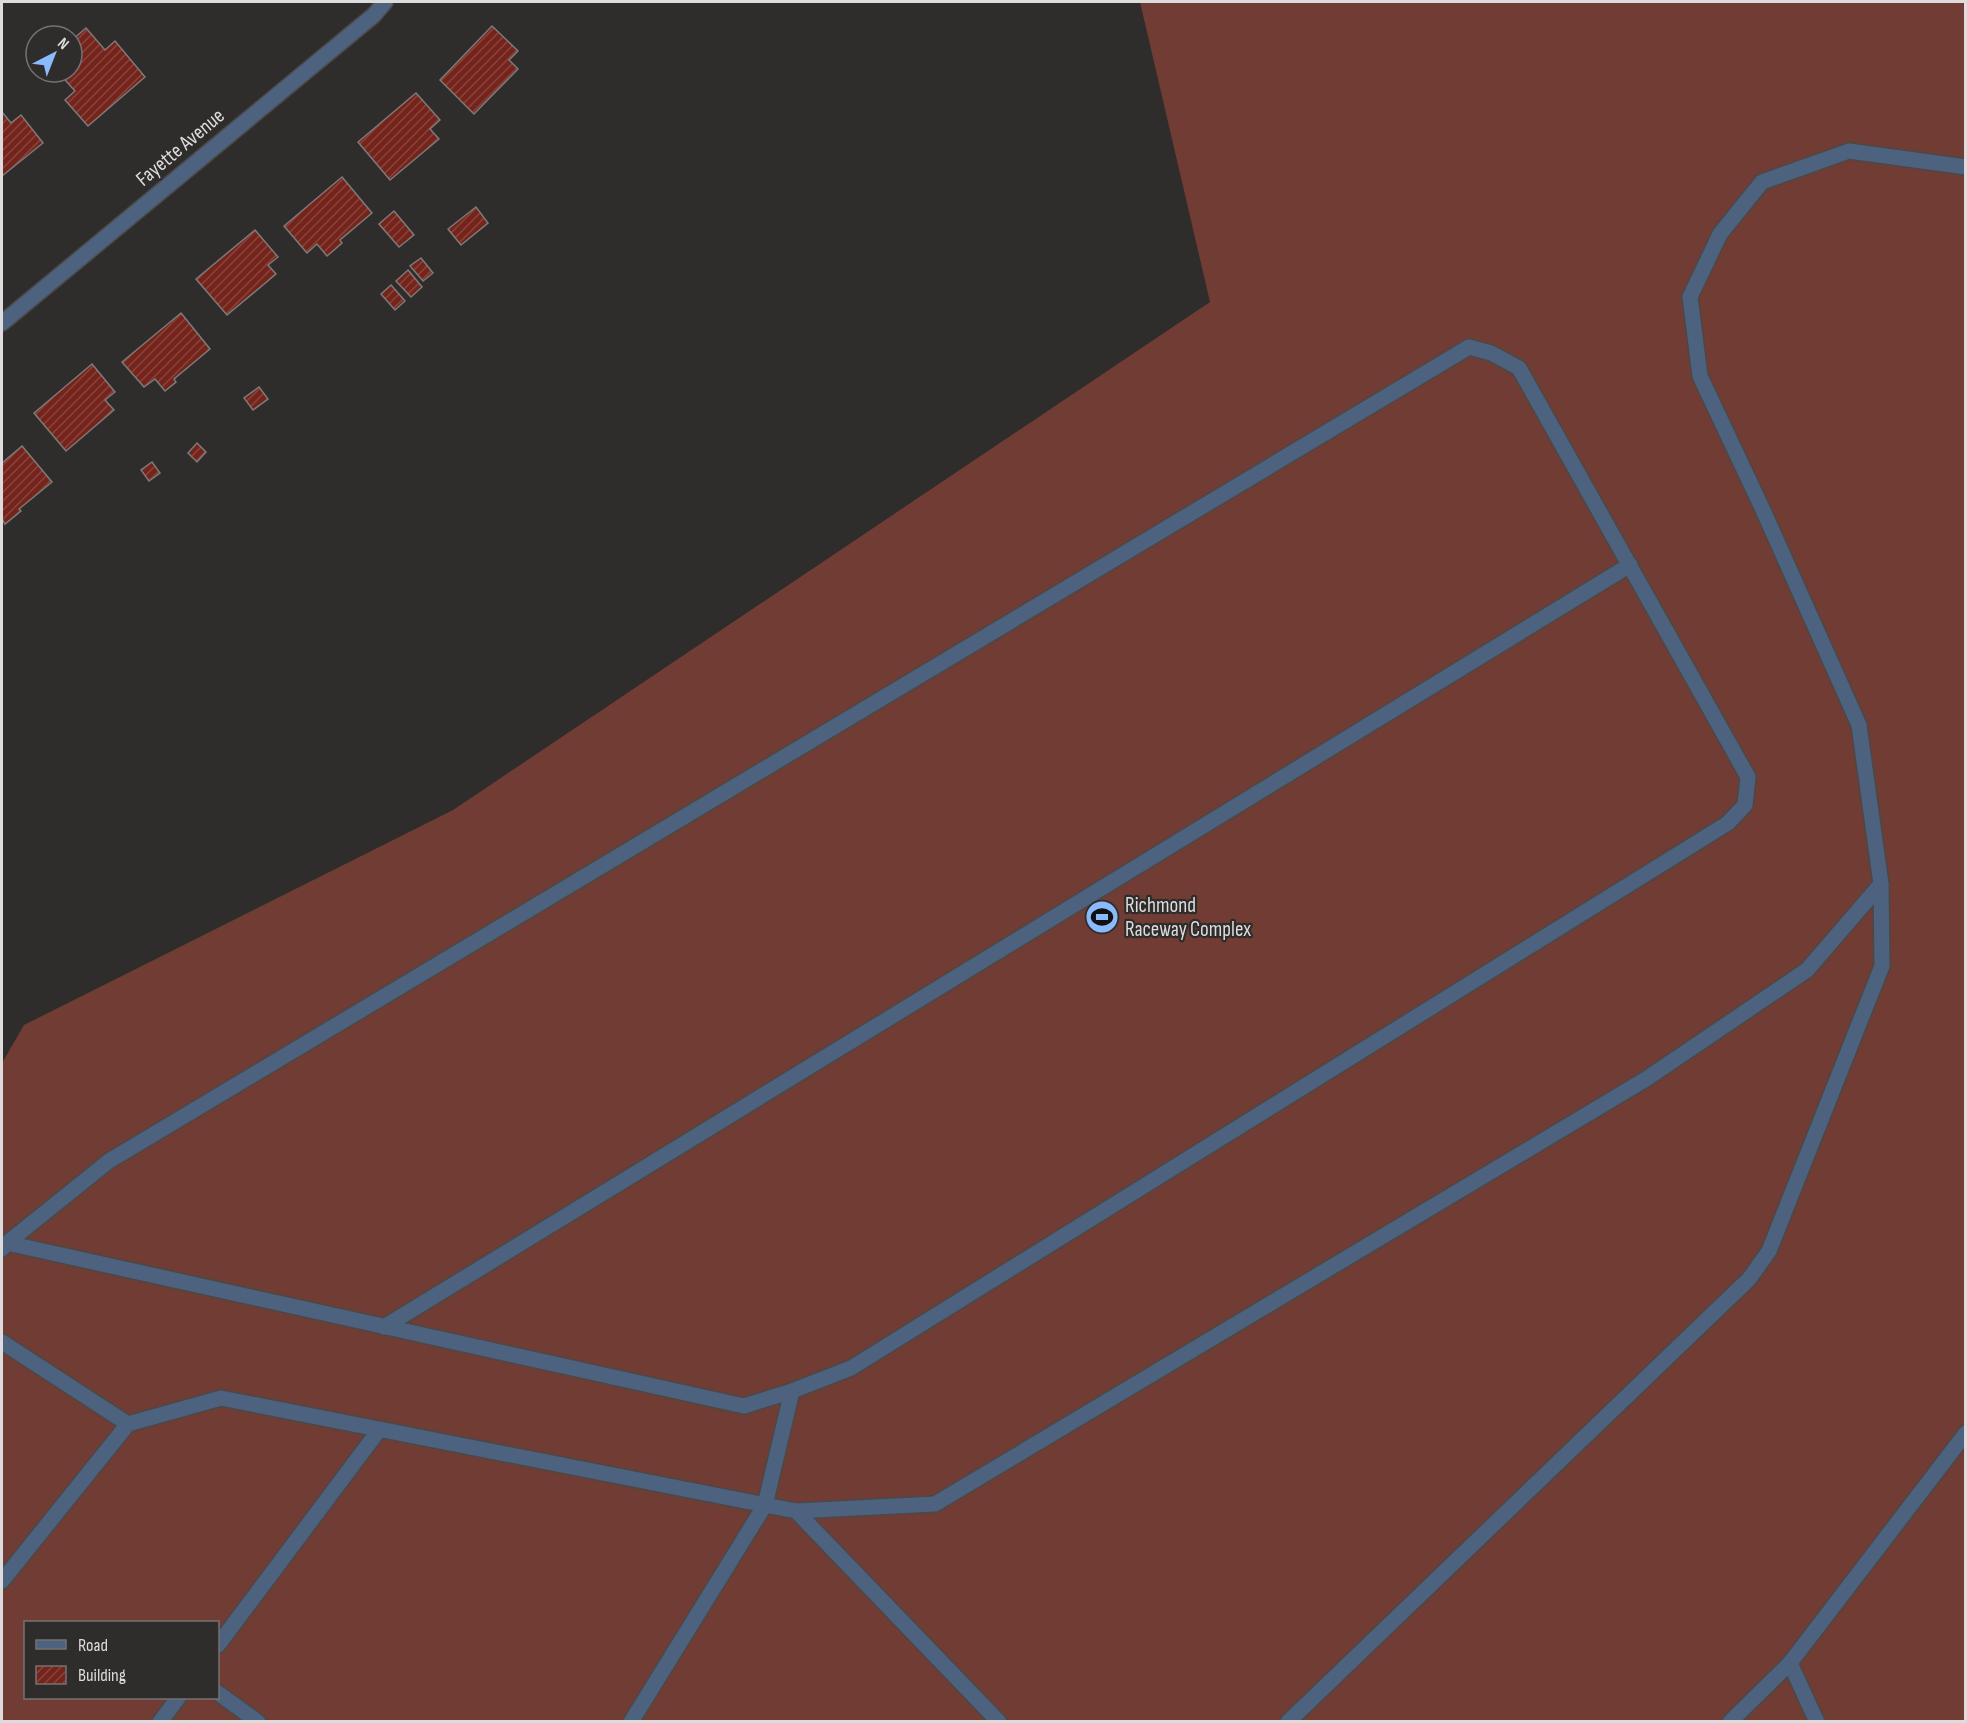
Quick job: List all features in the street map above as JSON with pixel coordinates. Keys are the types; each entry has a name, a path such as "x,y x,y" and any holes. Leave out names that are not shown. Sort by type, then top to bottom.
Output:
{"street":[{"name":"Fayette Avenue","path":"2,323 374,15 385,2"},
{"path":"1288,1722 1749,1279 1769,1251 1882,966 1881,884 1859,725 1700,376 1690,297 1720,234 1762,182 1849,151 1965,167"},
{"path":"1469,347 1491,353 1519,368 1748,777 1745,805 1728,823 851,1368 792,1391 744,1406 4,1246 109,1161 1469,347"},
{"path":"384,1327 1630,565"},
{"path":"2,1581 128,1424 221,1398 796,1511 935,1504 1646,1078 1807,970 1881,884"},
{"path":"2,1342 128,1424"},
{"path":"631,1722 765,1505 792,1391"},
{"path":"219,1644 379,1430"},
{"path":"1730,1722 1790,1663 1965,1433"},
{"path":"796,1511 999,1722"},
{"path":"1790,1663 1817,1722"},
{"path":"219,1694 258,1722"},
{"path":"160,1722 177,1699"}],"shaded area":[{"name":"Richmond Raceway Complex","path":"1140,2 1965,2 1965,1721 2,1721 2,1063 24,1025 453,810 1210,302"}],"building":[{"path":"492,26 518,51 509,60 518,69 474,114 440,80"},
{"path":"86,28 105,50 115,41 145,77 88,126 65,100 75,91 69,84 84,84 84,30"},
{"path":"416,93 440,120 430,129 439,139 390,180 358,142"},
{"path":"2,112 11,123 21,115 43,143 2,176"},
{"path":"342,177 372,213 340,240 342,243 327,256 317,244 307,253 284,226"},
{"path":"476,207 488,223 461,245 448,229"},
{"path":"394,211 414,235 399,247 379,224"},
{"path":"255,230 278,257 268,265 276,274 227,315 196,279"},
{"path":"421,258 433,273 423,281 410,266"},
{"path":"408,270 422,287 411,297 396,281"},
{"path":"391,285 405,301 395,310 381,294"},
{"path":"181,313 210,349 174,379 176,382 165,391 155,379 144,387 122,362"},
{"path":"92,364 115,392 105,400 114,410 66,451 34,413"},
{"path":"259,387 268,399 253,410 244,398"},
{"path":"197,443 206,452 197,462 188,453"},
{"path":"22,446 52,482 19,509 21,511 5,524 2,519 2,463"},
{"path":"152,462 160,473 149,481 141,470"}],"place":[{"name":"Richmond Raceway Complex","path":"1102,917"}]}
